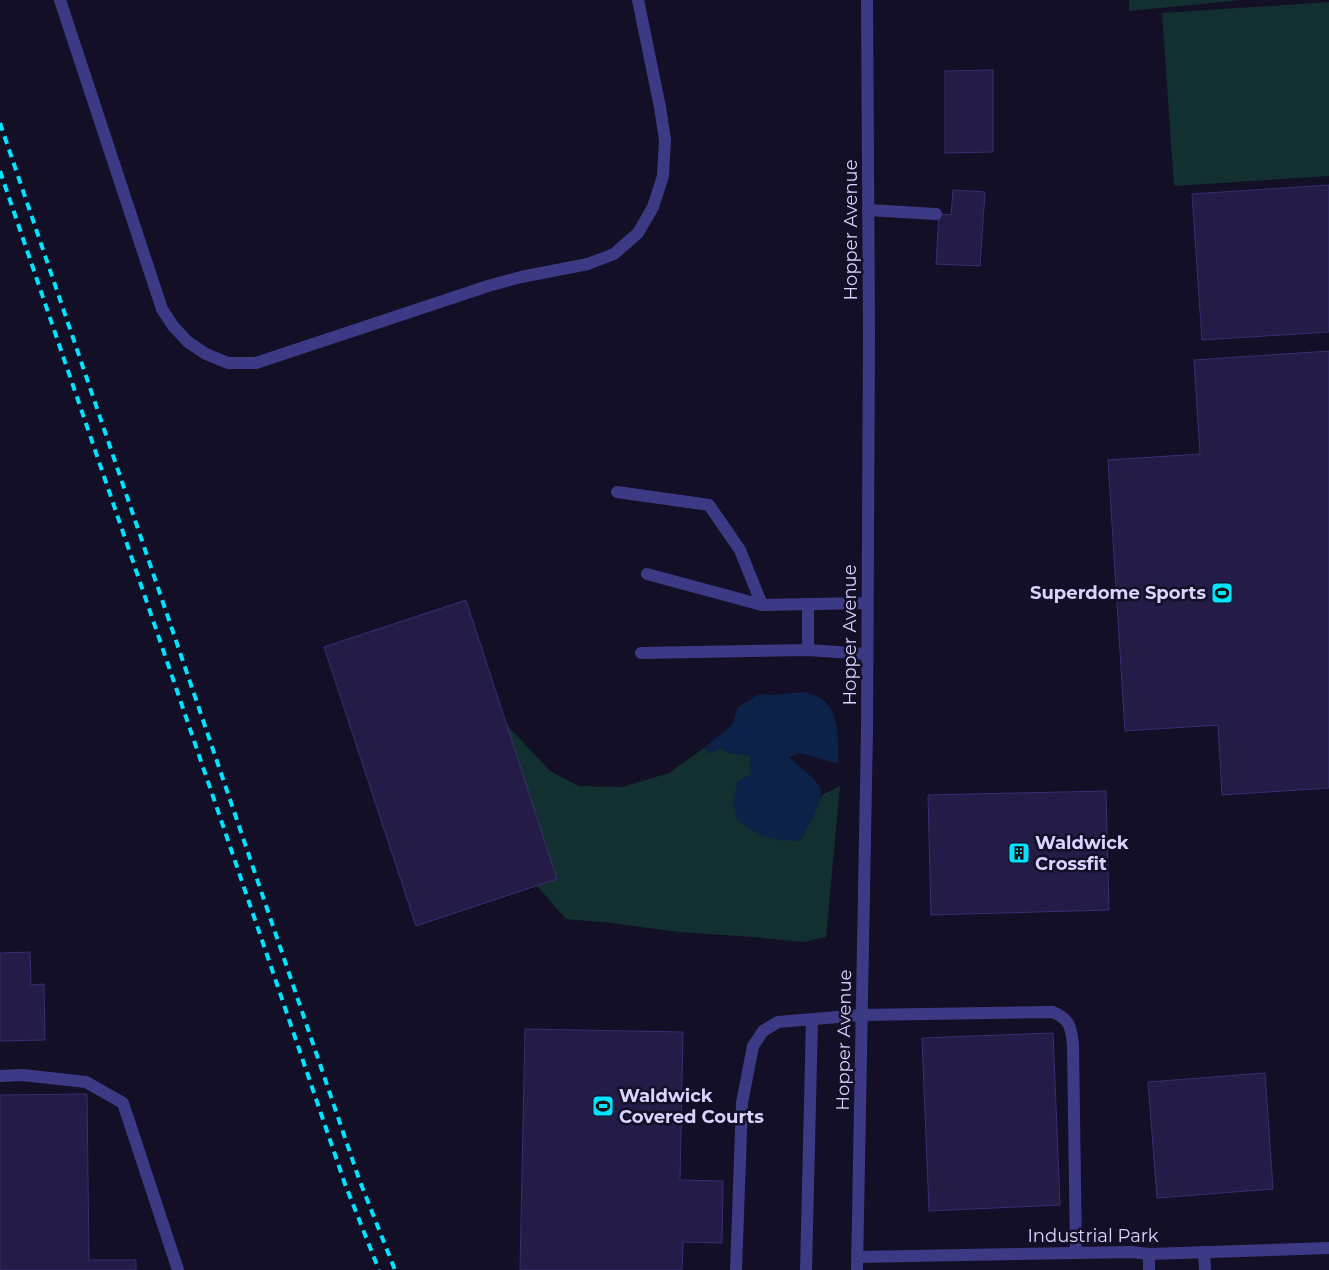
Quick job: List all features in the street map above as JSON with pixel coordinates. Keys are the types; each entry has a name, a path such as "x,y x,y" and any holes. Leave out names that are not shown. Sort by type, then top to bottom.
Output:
{"street":[{"path":"60,0 162,309 173,326 188,342 206,354 228,363 247,363 256,362 488,286 521,277 588,264 614,254 638,232 654,207 663,176 665,140 638,0"},
{"name":"Hopper Avenue","path":"857,1263 867,730 869,334 867,0"},
{"path":"868,210 936,214"},
{"path":"617,492 709,504 740,550 762,605"},
{"path":"647,574 762,605 867,603"},
{"path":"808,604 808,650"},
{"path":"641,653 808,650 867,654"},
{"path":"736,1270 742,1103 753,1046 763,1031 778,1022 862,1015 1054,1012 1064,1016 1071,1028 1073,1046 1076,1252"},
{"path":"806,1270 812,1019"},
{"path":"0,1076 22,1075 86,1082 123,1103 178,1270"},
{"name":"Industrial Park","path":"857,1263 1076,1252 1132,1252 1149,1254 1329,1248"},
{"path":"1204,1252 1205,1270"},
{"path":"1148,1270 1149,1254"}],"green space":[{"path":"1129,0 1242,0 1129,11"},
{"path":"1329,2 1329,176 1174,186 1162,13"},
{"path":"506,724 550,771 579,786 622,787 669,773 704,748 709,753 721,748 729,753 750,755 751,774 810,824 822,795 840,786 826,937 804,942 679,932 566,919 537,886 557,879"}],"water":[{"path":"805,692 820,698 827,703 832,711 837,728 838,764 800,753 789,757 810,775 820,787 821,792 818,806 800,841 780,840 762,836 737,820 733,801 738,781 751,774 750,755 729,753 721,748 709,753 704,748 732,725 738,707 759,694 773,695"}],"building":[{"path":"993,70 993,152 945,153 945,71"},
{"path":"1329,185 1329,332 1202,340 1192,194"},
{"path":"953,190 985,192 980,266 936,264 939,214 951,215"},
{"name":"Superdome Sports","path":"1329,351 1329,788 1222,795 1218,725 1125,731 1108,460 1200,454 1194,360"},
{"path":"466,600 557,879 416,926 324,647"},
{"name":"Waldwick Crossfit","path":"1106,791 1109,910 931,915 928,795"},
{"path":"30,952 31,985 44,984 45,1040 0,1041 0,953"},
{"name":"Waldwick Covered Courts","path":"525,1029 683,1032 680,1180 723,1181 722,1243 683,1242 682,1270 520,1270"},
{"path":"1053,1033 1060,1205 929,1211 922,1038"},
{"path":"1265,1073 1273,1189 1157,1198 1148,1082"},
{"path":"87,1094 89,1260 136,1260 136,1270 0,1270 0,1095"}],"railway":[{"path":"0,123 359,1179 395,1270"},
{"path":"0,171 345,1184 379,1270"}],"place":[{"name":"Superdome Sports","path":"1222,593"},
{"name":"Waldwick Crossfit","path":"1019,853"},
{"name":"Waldwick Covered Courts","path":"603,1106"}]}
